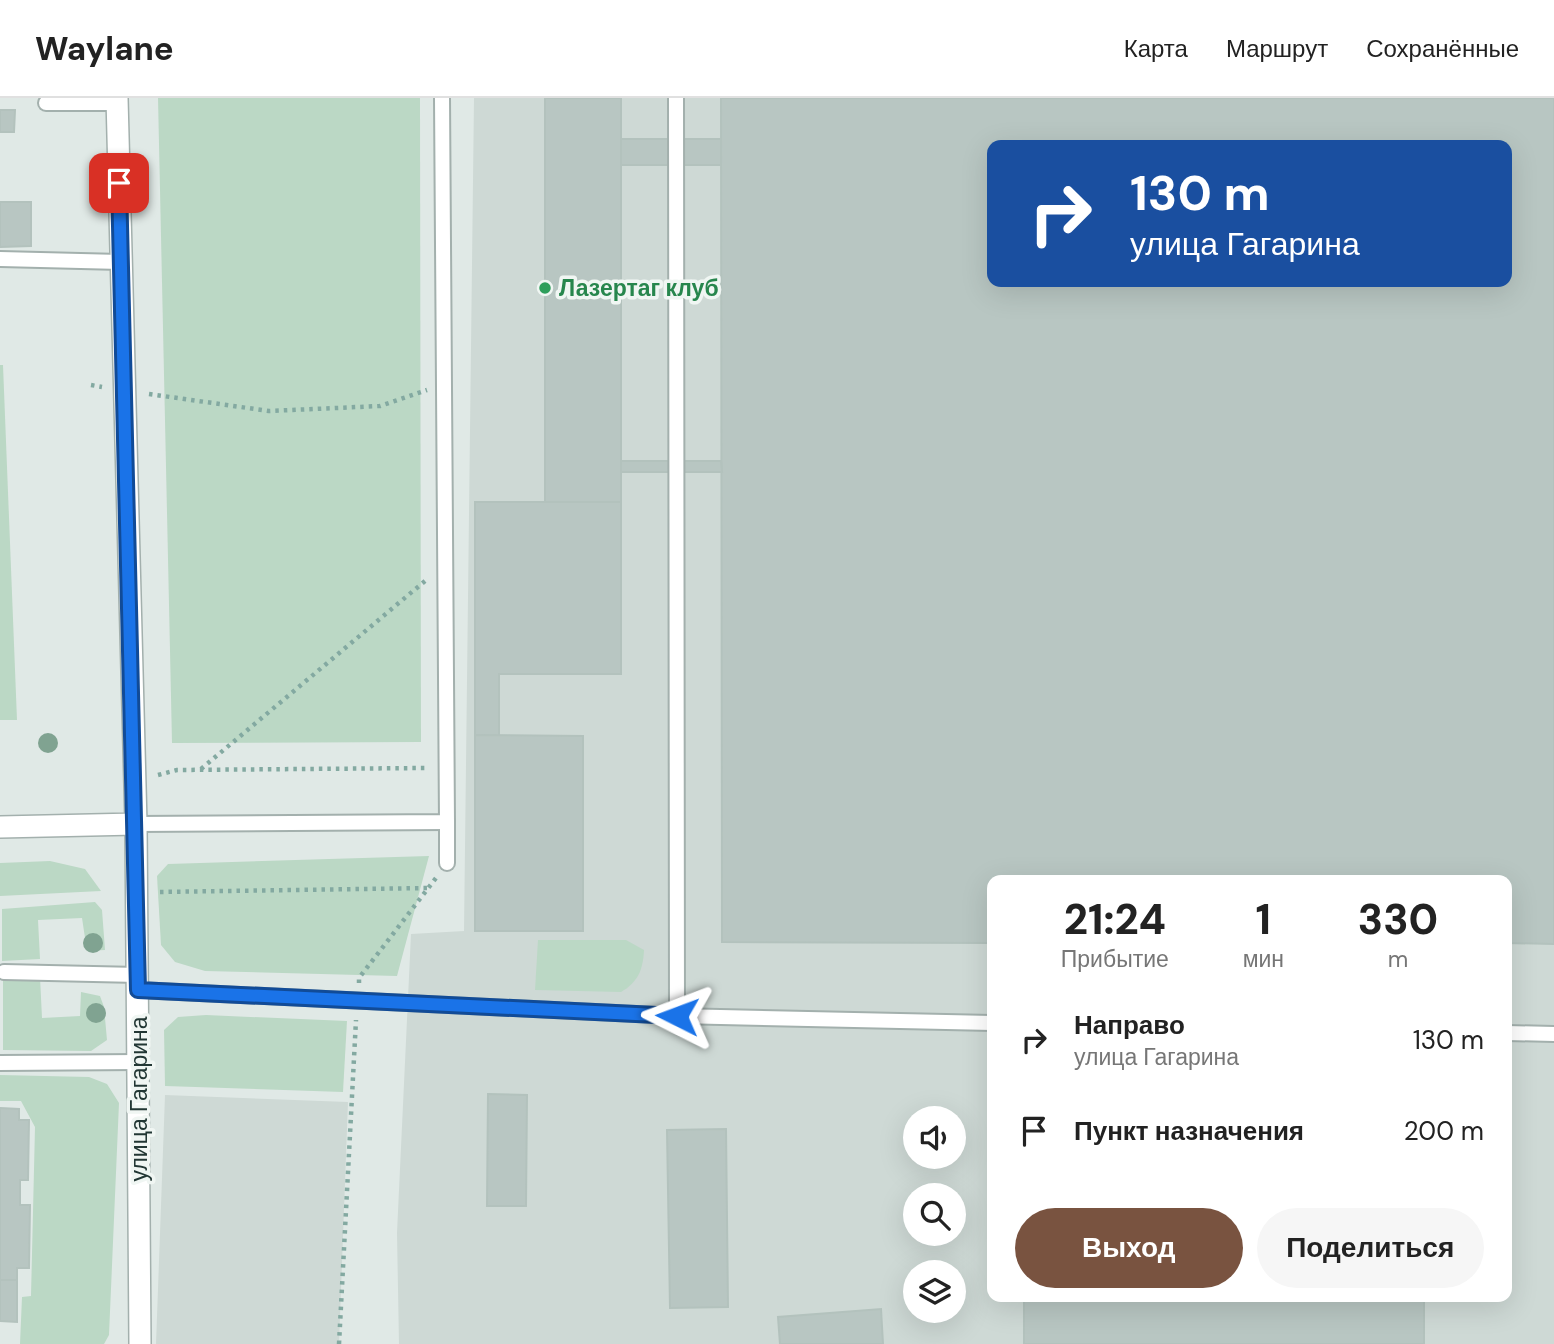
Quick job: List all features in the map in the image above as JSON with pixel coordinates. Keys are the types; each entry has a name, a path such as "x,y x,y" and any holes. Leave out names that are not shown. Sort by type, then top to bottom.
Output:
{"street":[{"name":"улица Гагарина","path":"117,101 138,880 140,1344"},
{"path":"0,827 136,824"}],"lane":[{"path":"442,98 447,863"},
{"path":"676,98 677,1016"},
{"path":"46,103 117,101"},
{"path":"0,259 121,262"},
{"path":"136,824 447,822"},
{"path":"4,972 357,1000 677,1016 987,1023"},
{"path":"1512,1033 1554,1034"},
{"path":"0,1063 139,1062"}],"path":[{"path":"91,385 269,411 380,406 444,384"},
{"path":"200,769 445,564"},
{"path":"150,777 177,770 200,769 447,768"},
{"path":"340,1344 359,978 447,863"},
{"path":"138,880 158,892 428,888"}],"shaded area":[{"path":"474,98 1554,98 1554,1344 399,1344 397,1233 411,934 464,931"},
{"path":"165,1095 348,1102 339,1344 156,1344"}],"green space":[{"path":"158,98 420,98 421,742 172,743"},
{"path":"0,365 3,365 17,720 0,720"},
{"path":"429,856 397,976 205,971 175,962 161,945 157,876 168,864"},
{"path":"50,861 85,869 101,891 0,896 0,863"},
{"path":"95,902 102,910 105,950 87,951 82,918 38,920 40,959 2,961 2,909"},
{"path":"538,940 626,940 644,950 642,964 635,980 621,992 535,990"},
{"path":"40,977 42,1018 80,1016 81,992 100,996 104,1007 107,1040 91,1051 3,1050 3,978"},
{"path":"206,1015 347,1021 343,1092 165,1086 164,1030 178,1017"},
{"path":"0,1075 89,1077 107,1084 119,1103 109,1335 104,1344 20,1344 22,1297 31,1296 35,1127 21,1101 0,1101"}],"building":[{"path":"545,98 621,98 621,502 545,502"},
{"path":"721,98 1554,98 1554,944 1512,943 1512,875 987,875 987,943 722,942"},
{"path":"0,110 15,110 14,132 0,132"},
{"path":"621,139 721,139 721,165 621,165"},
{"path":"0,202 31,202 31,246 0,247"},
{"path":"621,461 721,461 722,472 621,472"},
{"path":"475,502 621,502 621,674 499,674 499,736 475,735"},
{"path":"475,735 583,736 583,931 475,931"},
{"path":"488,1094 527,1095 526,1206 487,1206"},
{"path":"0,1108 19,1109 19,1120 29,1120 28,1180 20,1180 20,1205 30,1205 29,1268 17,1268 17,1280 0,1280"},
{"path":"726,1129 728,1307 670,1308 667,1130"},
{"path":"0,1280 17,1280 17,1322 0,1321"},
{"path":"1024,1302 1424,1302 1424,1344 1024,1344"},
{"path":"881,1309 883,1344 780,1344 778,1317"}],"place":[{"name":"Лазертаг клуб","path":"545,288"}],"route":[{"path":"119,183 138,880 138,990 677,1016"}]}
